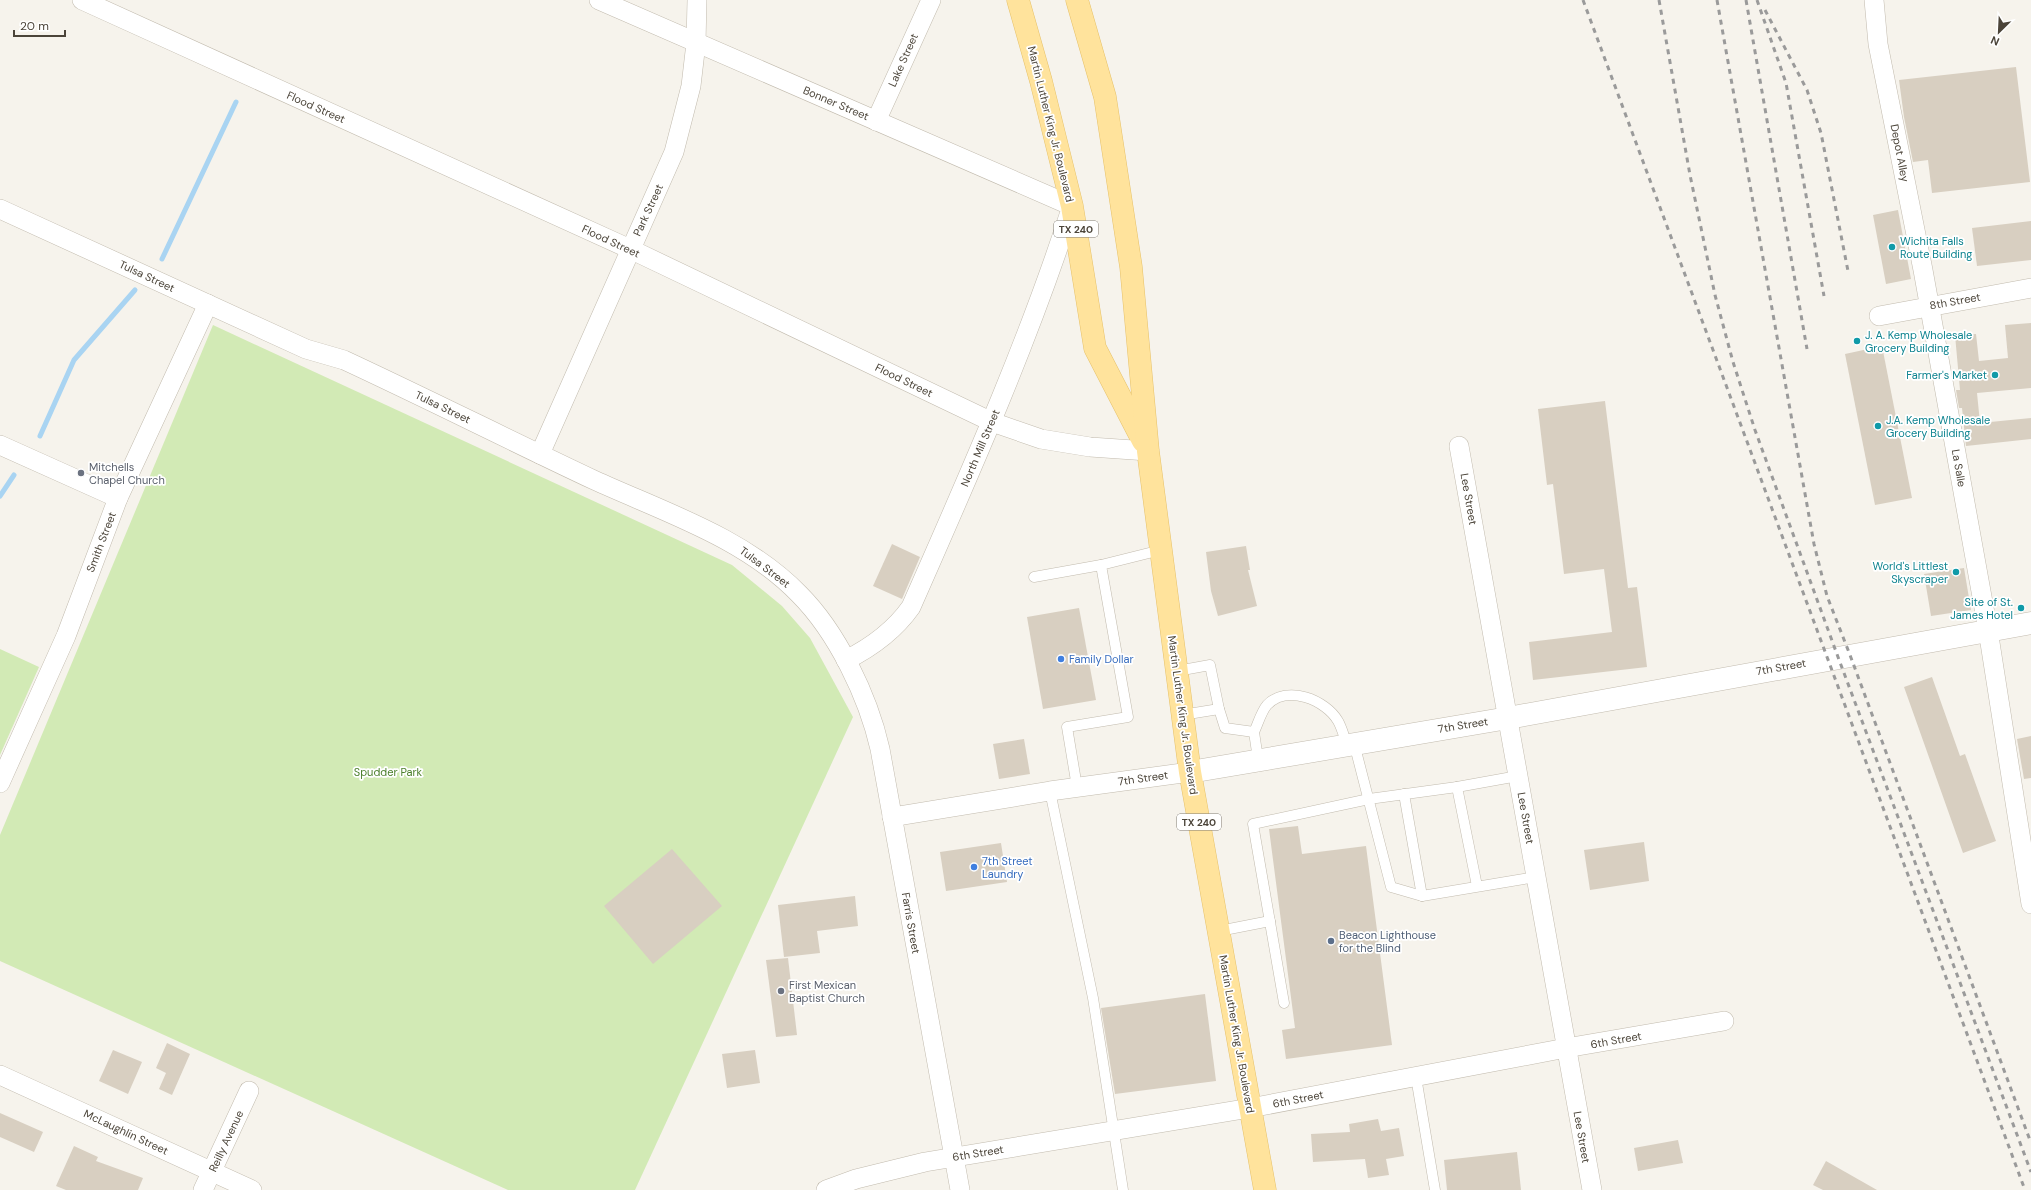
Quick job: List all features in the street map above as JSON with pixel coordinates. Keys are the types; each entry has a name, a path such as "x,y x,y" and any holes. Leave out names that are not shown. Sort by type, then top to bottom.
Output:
{"main road":[{"name":"Martin Luther King Jr. Boulevard","path":"1018,0 1041,81 1072,206 1095,348 1148,451"},
{"name":"Martin Luther King Jr. Boulevard","path":"1077,0 1105,97 1131,267 1148,451 1190,772 1265,1190"}],"street":[{"name":"Flood Street","path":"82,0 630,249 992,422 1041,439 1090,447 1148,451"},
{"name":"Bonner Street","path":"599,0 1072,206"},
{"name":"Park Street","path":"540,454 630,249 667,169 680,132 689,99 696,43 697,0"},
{"name":"Lake Street","path":"876,121 931,0"},
{"name":"Depot Alley","path":"1874,0 1878,44 1929,306"},
{"name":"North Mill Street","path":"846,660 869,648 882,638 903,618 911,607 992,422 1054,264 1072,206"},
{"name":"Tulsa Street","path":"0,209 306,349 344,360 745,550 766,565 799,594 819,618 846,660"},
{"name":"8th Street","path":"1879,316 2031,288"},
{"name":"Smith Street","path":"0,783 66,636 118,498 208,304"},
{"name":"La Salle","path":"1929,306 1988,630 2031,904"},
{"path":"0,445 118,498"},
{"name":"Lee Street","path":"1460,446 1592,1190"},
{"name":"7th Street","path":"892,817 1050,791 1190,772 1258,759 1508,718 2031,622"},
{"name":"Farris Street","path":"846,660 873,719 960,1190"},
{"name":"6th Street","path":"826,1190 856,1178 896,1167 1250,1108 1566,1048 1724,1021"},
{"name":"McLaughlin Street","path":"0,1075 252,1190"},
{"name":"Reilly Avenue","path":"202,1190 249,1091"}],"lane":[{"path":"1034,577 1101,565 1161,550"},
{"path":"1077,787 1068,727 1128,717 1101,565"},
{"path":"1176,671 1210,666 1219,709 1225,728 1254,732"},
{"path":"1258,759 1254,732 1267,705 1281,695 1299,694 1322,705 1338,721 1350,744 1369,799 1391,887 1422,896 1536,876"},
{"path":"1182,715 1219,709"},
{"path":"1284,1003 1253,824 1369,799 1457,787 1518,776"},
{"path":"1457,787 1477,886"},
{"path":"1050,791 1093,998 1123,1190"},
{"path":"1404,794 1422,896"},
{"path":"1218,931 1270,921"},
{"path":"1416,1077 1435,1190"}],"green space":[{"name":"Spudder Park","path":"213,325 732,565 782,606 810,638 853,717 635,1190 508,1190 0,961 0,835"},
{"path":"0,649 39,667 0,755"}],"building":[{"path":"2016,67 2030,182 1932,193 1928,160 1913,162 1904,117 1899,80"},
{"name":"Wichita Falls Route Building","path":"1898,210 1911,279 1886,284 1873,215"},
{"path":"2031,221 2031,260 1977,266 1972,228"},
{"name":"Farmer's Market","path":"2031,323 2031,388 1977,393 1980,423 2031,418 2031,439 1966,446 1962,408 1959,408 1956,390 1960,390 1955,335 1976,334 1979,361 2008,358 2005,325"},
{"name":"J.A. Kemp Wholesale Grocery Building","path":"1882,346 1912,498 1875,505 1845,354"},
{"path":"1605,401 1628,588 1637,587 1647,667 1533,680 1529,642 1612,632 1604,569 1564,574 1553,484 1547,485 1538,409"},
{"path":"892,544 920,557 902,599 873,586"},
{"path":"1246,546 1250,570 1248,570 1257,606 1218,616 1211,591 1206,552"},
{"path":"1964,568 1971,610 1931,616 1924,574"},
{"name":"Family Dollar","path":"1079,608 1096,700 1043,709 1027,617"},
{"path":"1932,677 1960,756 1965,754 1996,841 1963,853 1904,687"},
{"path":"2031,736 2031,778 2024,779 2017,739"},
{"path":"1024,739 1030,774 999,779 993,744"},
{"name":"Beacon Lighthouse for the Blind","path":"1298,826 1302,854 1366,846 1392,1045 1286,1059 1282,1030 1295,1028 1269,829"},
{"path":"1644,842 1649,881 1590,890 1584,850"},
{"name":"7th Street Laundry","path":"1001,843 1007,882 946,891 940,852"},
{"path":"672,849 722,906 653,964 604,906"},
{"name":"First Mexican Baptist Church","path":"855,896 858,926 817,931 820,953 784,957 778,905"},
{"path":"788,958 797,1035 776,1037 766,960"},
{"path":"1205,994 1216,1081 1115,1094 1101,1008"},
{"path":"167,1043 190,1054 172,1095 159,1089 166,1073 156,1068"},
{"path":"113,1050 142,1062 128,1094 99,1081"},
{"path":"755,1050 760,1083 727,1088 722,1054"},
{"path":"0,1113 43,1132 34,1152 0,1137"},
{"path":"1378,1119 1381,1131 1399,1128 1404,1156 1386,1159 1389,1175 1368,1178 1365,1159 1313,1162 1311,1134 1350,1132 1349,1124"},
{"path":"1678,1140 1683,1163 1638,1171 1634,1148"},
{"path":"74,1146 98,1157 96,1161 143,1178 138,1190 66,1190 56,1186"},
{"path":"1517,1152 1521,1190 1447,1190 1444,1160"},
{"path":"1826,1161 1877,1190 1823,1190 1813,1185"}],"waterway":[{"path":"162,259 236,102"},
{"path":"40,436 74,360 135,290"},
{"path":"0,496 14,475"}],"railway":[{"path":"1583,0 2025,1190"},
{"path":"1659,0 1690,175 1715,295 1733,362 1755,430 1838,657 2031,1172"},
{"path":"1717,0 1814,544 1827,596 2031,1143"},
{"path":"1746,0 1807,349"},
{"path":"1757,0 1786,83 1824,296"},
{"path":"1765,10 1807,90 1821,133 1848,271"}],"place":[{"name":"Wichita Falls Route Building","path":"1892,247"},
{"name":"J. A. Kemp Wholesale Grocery Building","path":"1857,341"},
{"name":"Farmer's Market","path":"1995,375"},
{"name":"J.A. Kemp Wholesale Grocery Building","path":"1878,426"},
{"name":"Mitchells Chapel Church","path":"81,473"},
{"name":"World's Littlest Skyscraper","path":"1956,572"},
{"name":"Site of St. James Hotel","path":"2021,608"},
{"name":"Family Dollar","path":"1061,659"},
{"name":"7th Street Laundry","path":"974,867"},
{"name":"Beacon Lighthouse for the Blind","path":"1331,941"},
{"name":"First Mexican Baptist Church","path":"781,991"}]}
